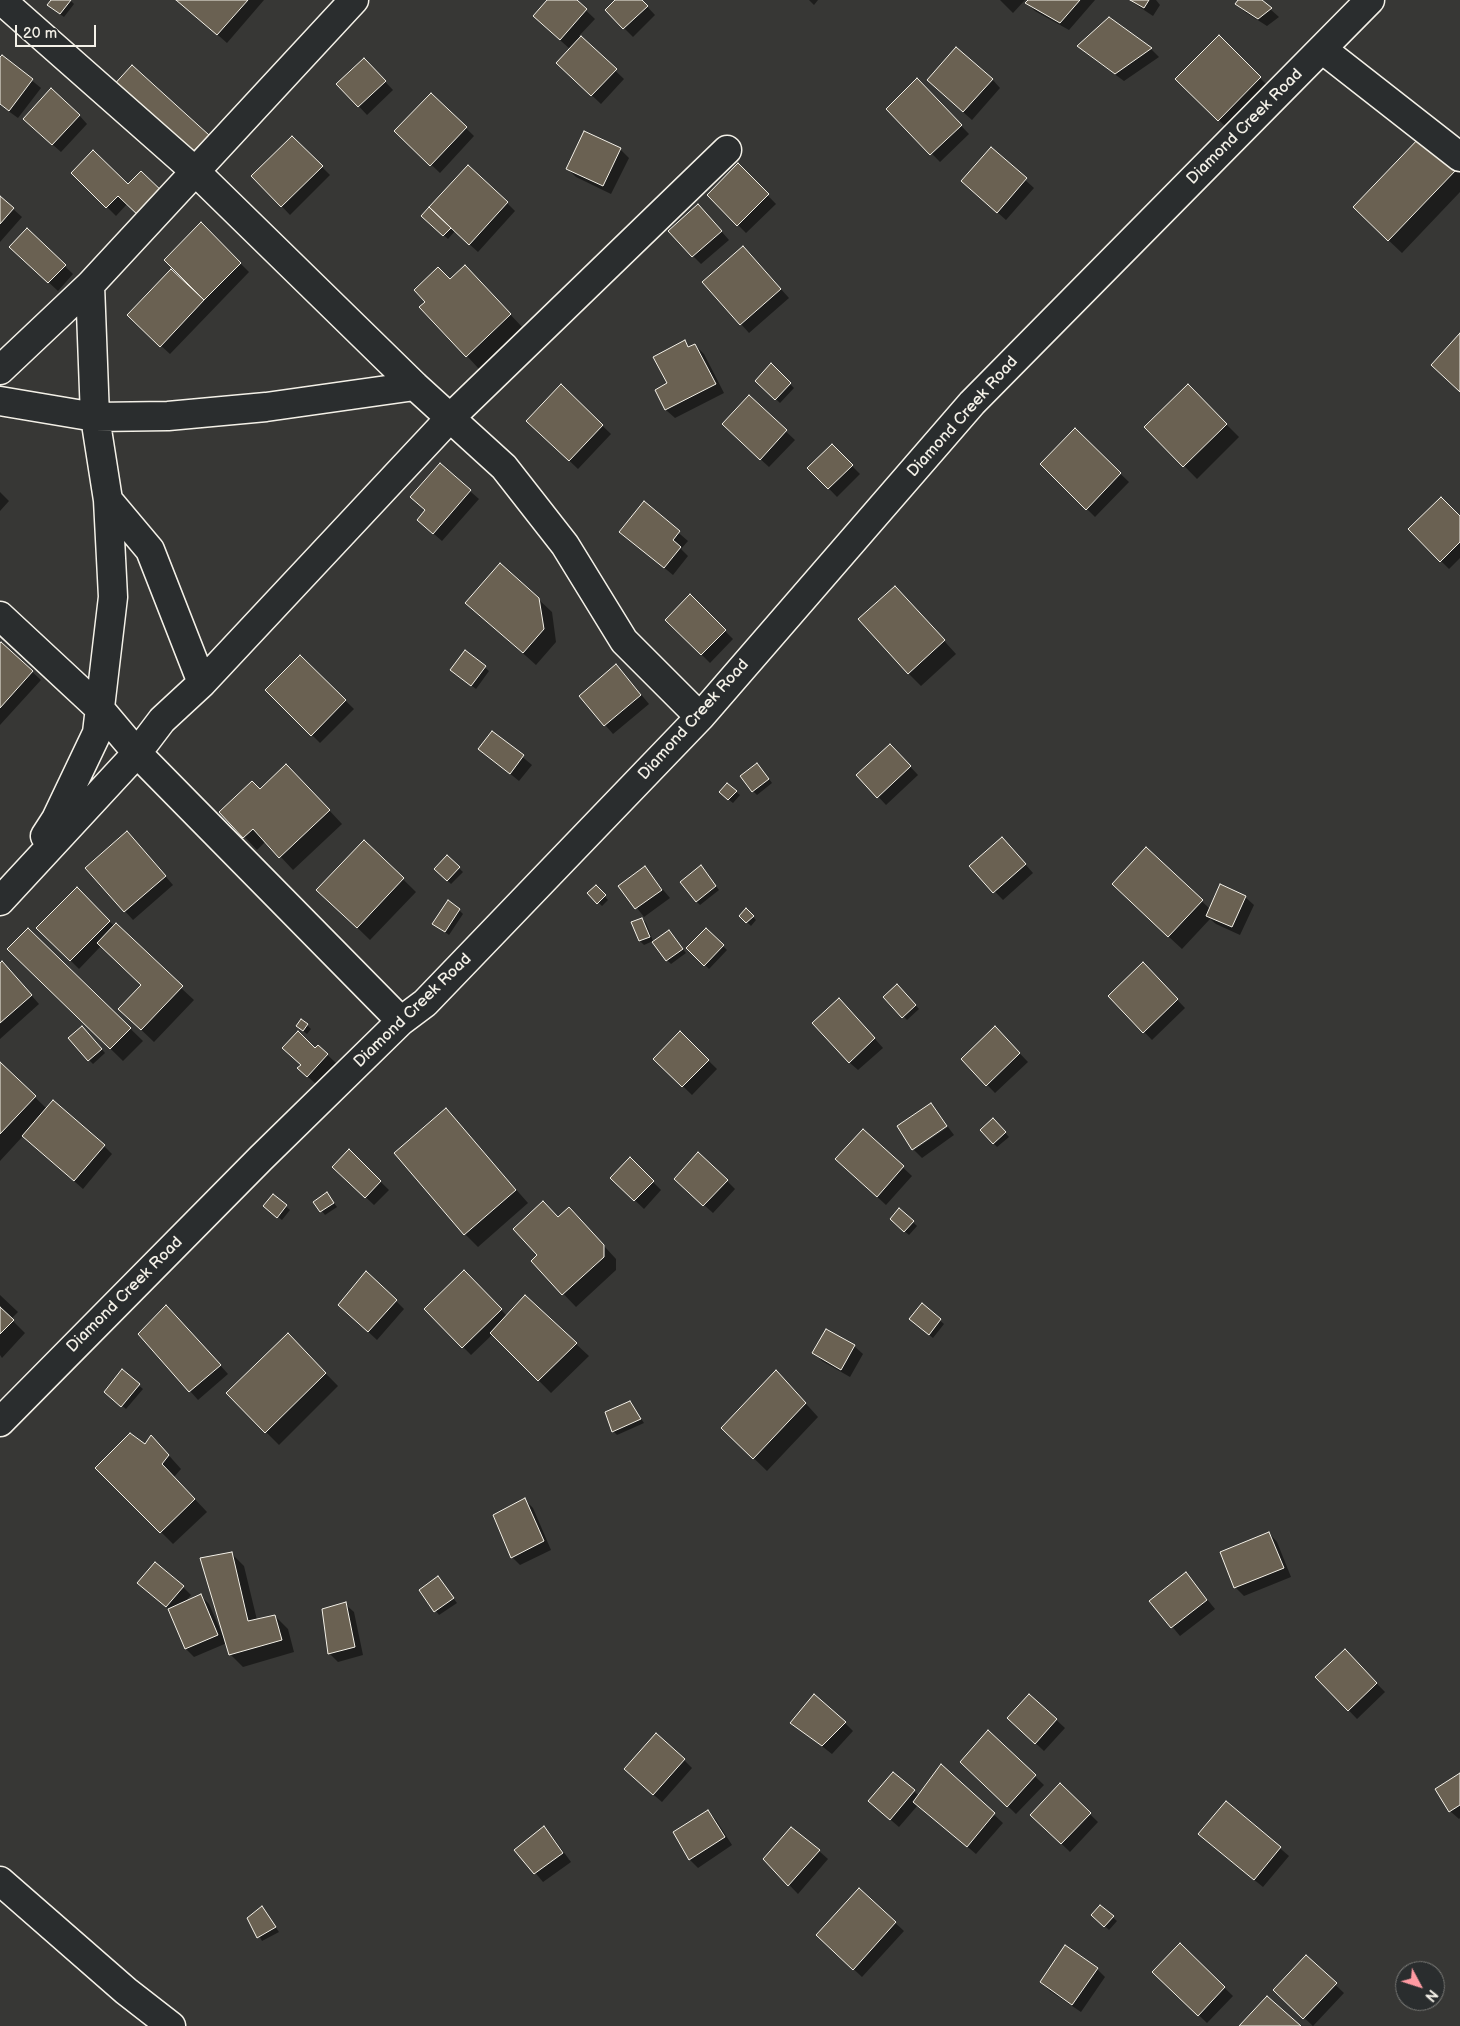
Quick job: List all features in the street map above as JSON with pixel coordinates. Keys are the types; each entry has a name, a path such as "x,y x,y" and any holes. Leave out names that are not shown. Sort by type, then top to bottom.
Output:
{"street":[{"path":"0,0 196,172 415,386 504,467 565,545 624,641 700,716"},
{"path":"0,370 90,285 354,0"},
{"name":"Diamond Creek Road","path":"0,1422 261,1158 401,1021 426,1003 700,716 972,403 1370,0"},
{"path":"1322,49 1460,158"},
{"path":"0,901 137,753 162,720 202,683 450,418 727,150"},
{"path":"0,901 56,819 97,733 112,597 108,500 95,417 90,285"},
{"path":"0,401 95,417 178,416 266,407 415,386"},
{"path":"108,500 150,550 202,683"},
{"path":"0,616 100,708 137,753 401,1021"},
{"path":"0,1881 126,1991 171,2026"}],"building":[{"path":"51,0 71,0 60,14 47,5"},
{"path":"176,0 248,0 217,35"},
{"path":"547,0 577,0 587,9 560,40 533,16"},
{"path":"615,0 642,0 648,6 623,29 605,10"},
{"path":"1028,0 1080,0 1060,23 1025,3"},
{"path":"1130,0 1149,0 1144,8"},
{"path":"1238,0 1262,0 1272,8 1258,19 1235,4"},
{"path":"1109,17 1152,48 1115,74 1077,46"},
{"path":"1219,35 1261,77 1218,121 1175,79"},
{"path":"581,36 617,69 591,96 556,63"},
{"path":"956,47 993,79 963,112 927,80"},
{"path":"2,55 33,79 9,111 0,104 0,57"},
{"path":"364,58 386,81 358,107 336,84"},
{"path":"132,65 209,135 187,158 111,88"},
{"path":"917,78 962,125 930,155 886,109"},
{"path":"51,88 80,115 52,145 23,119"},
{"path":"431,93 467,127 430,166 394,131"},
{"path":"584,131 621,148 603,186 566,169"},
{"path":"1422,135 1457,169 1388,241 1353,207"},
{"path":"292,136 323,166 281,207 251,176"},
{"path":"991,147 1027,178 997,213 961,181"},
{"path":"93,150 128,184 141,171 166,195 142,219 118,196 106,208 71,173"},
{"path":"738,163 769,194 737,226 707,195"},
{"path":"468,165 508,202 469,245 429,207"},
{"path":"0,196 14,208 0,224"},
{"path":"698,204 722,231 692,257 668,231"},
{"path":"429,207 451,228 443,236 421,216"},
{"path":"201,222 241,263 204,300 164,260"},
{"path":"27,228 66,265 48,283 9,247"},
{"path":"743,246 781,289 740,325 702,282"},
{"path":"465,265 511,314 466,357 419,307 425,302 414,290 438,267 450,279"},
{"path":"171,269 204,300 160,347 127,315"},
{"path":"1460,333 1460,392 1431,365"},
{"path":"685,340 688,347 695,344 716,384 665,410 655,390 667,383 653,357"},
{"path":"771,363 791,383 775,400 755,381"},
{"path":"561,384 603,425 569,461 526,421"},
{"path":"1188,384 1227,424 1183,467 1144,427"},
{"path":"749,395 787,430 760,460 722,424"},
{"path":"1075,428 1121,473 1086,510 1040,464"},
{"path":"832,444 853,465 828,489 807,468"},
{"path":"440,463 471,490 433,534 417,520 425,510 410,497"},
{"path":"1441,497 1460,516 1460,542 1440,562 1408,529"},
{"path":"644,501 680,531 673,540 681,547 664,568 619,532"},
{"path":"500,563 539,598 544,629 523,653 465,603"},
{"path":"895,586 945,640 908,674 858,619"},
{"path":"690,594 726,630 701,655 665,620"},
{"path":"0,643 33,671 0,708"},
{"path":"465,650 486,666 471,686 450,670"},
{"path":"300,655 346,700 311,736 265,690"},
{"path":"616,664 641,695 604,726 579,696"},
{"path":"492,731 524,755 510,774 478,749"},
{"path":"890,744 911,766 877,798 856,775"},
{"path":"757,763 769,779 752,792 740,776"},
{"path":"286,764 330,810 279,858 253,829 243,838 219,812 252,781 260,789"},
{"path":"727,783 737,791 728,800 719,792"},
{"path":"127,831 166,876 124,912 85,868"},
{"path":"1002,837 1026,864 993,893 969,866"},
{"path":"364,840 404,878 357,928 316,890"},
{"path":"1146,847 1203,900 1168,937 1112,884"},
{"path":"447,855 460,867 447,881 434,869"},
{"path":"701,865 716,886 696,902 680,882"},
{"path":"645,866 662,890 635,909 618,886"},
{"path":"1220,884 1246,896 1232,927 1206,916"},
{"path":"596,885 606,895 597,904 587,893"},
{"path":"77,887 110,921 70,961 36,928"},
{"path":"448,900 460,909 445,932 432,924"},
{"path":"746,908 754,916 746,923 739,916"},
{"path":"642,918 650,937 639,941 631,922"},
{"path":"116,923 183,986 141,1030 118,1009 141,985 97,943"},
{"path":"28,928 131,1028 110,1049 7,949"},
{"path":"706,928 724,945 704,966 686,948"},
{"path":"669,930 683,949 666,961 652,942"},
{"path":"2,961 32,995 0,1023 0,963"},
{"path":"1143,962 1178,999 1143,1033 1108,996"},
{"path":"897,984 916,1005 902,1018 883,997"},
{"path":"839,998 875,1038 849,1063 812,1023"},
{"path":"301,1019 308,1024 303,1031 296,1026"},
{"path":"82,1026 102,1049 88,1061 68,1038"},
{"path":"995,1026 1020,1053 986,1086 961,1059"},
{"path":"298,1031 315,1048 318,1045 328,1054 307,1077 297,1068 301,1065 282,1048"},
{"path":"680,1031 709,1060 682,1087 653,1059"},
{"path":"0,1062 36,1096 0,1134"},
{"path":"53,1100 105,1145 74,1181 22,1136"},
{"path":"931,1103 947,1126 912,1150 897,1126"},
{"path":"446,1108 516,1190 464,1235 394,1153"},
{"path":"993,1118 1006,1132 993,1144 980,1130"},
{"path":"863,1129 904,1166 877,1197 835,1159"},
{"path":"349,1149 381,1181 365,1198 332,1167"},
{"path":"698,1152 728,1180 703,1206 674,1179"},
{"path":"630,1157 654,1181 634,1201 610,1178"},
{"path":"327,1192 334,1203 320,1212 313,1202"},
{"path":"273,1194 287,1205 277,1218 263,1206"},
{"path":"543,1201 558,1217 569,1207 604,1245 604,1257 562,1295 531,1261 537,1255 513,1229"},
{"path":"899,1208 914,1221 904,1232 890,1219"},
{"path":"464,1270 502,1309 462,1348 424,1309"},
{"path":"366,1271 397,1300 368,1332 338,1305"},
{"path":"525,1295 577,1343 538,1381 490,1333"},
{"path":"922,1303 941,1319 929,1335 909,1319"},
{"path":"166,1305 221,1365 189,1392 138,1334"},
{"path":"0,1307 14,1320 0,1334"},
{"path":"826,1329 855,1345 841,1370 812,1353"},
{"path":"288,1333 326,1373 265,1433 226,1393"},
{"path":"122,1369 140,1384 121,1407 104,1392"},
{"path":"776,1370 806,1403 753,1459 721,1428"},
{"path":"630,1401 641,1419 612,1432 605,1412"},
{"path":"130,1433 145,1444 151,1435 169,1455 162,1464 195,1499 160,1533 95,1468"},
{"path":"525,1498 544,1541 511,1558 493,1515"},
{"path":"1269,1532 1284,1568 1234,1588 1220,1552"},
{"path":"232,1552 248,1621 275,1615 282,1640 229,1655 200,1558"},
{"path":"155,1562 184,1586 166,1607 137,1583"},
{"path":"1186,1572 1207,1600 1171,1628 1149,1601"},
{"path":"438,1576 454,1598 434,1612 419,1590"},
{"path":"201,1594 218,1635 185,1649 168,1609"},
{"path":"346,1602 355,1647 328,1654 322,1609"},
{"path":"1345,1649 1377,1683 1348,1711 1315,1677"},
{"path":"814,1694 846,1722 822,1746 790,1723"},
{"path":"1029,1694 1057,1719 1035,1744 1007,1718"},
{"path":"988,1730 1036,1775 1007,1807 960,1762"},
{"path":"656,1733 685,1759 653,1795 624,1769"},
{"path":"941,1764 995,1813 967,1847 913,1802"},
{"path":"893,1772 915,1790 890,1820 868,1801"},
{"path":"1460,1773 1460,1805 1449,1812 1435,1789"},
{"path":"1060,1783 1091,1813 1061,1844 1030,1815"},
{"path":"1226,1801 1281,1847 1254,1880 1198,1834"},
{"path":"708,1810 725,1837 689,1860 673,1832"},
{"path":"544,1826 563,1853 534,1874 514,1850"},
{"path":"791,1827 820,1850 788,1886 763,1859"},
{"path":"859,1888 896,1922 853,1970 816,1935"},
{"path":"1100,1905 1114,1916 1104,1927 1091,1915"},
{"path":"262,1906 276,1927 257,1938 247,1918"},
{"path":"1180,1943 1225,1987 1198,2016 1152,1972"},
{"path":"1065,1945 1098,1968 1072,2005 1040,1982"},
{"path":"1306,1955 1337,1983 1303,2019 1273,1990"},
{"path":"1267,1996 1301,2026 1239,2026"}]}
